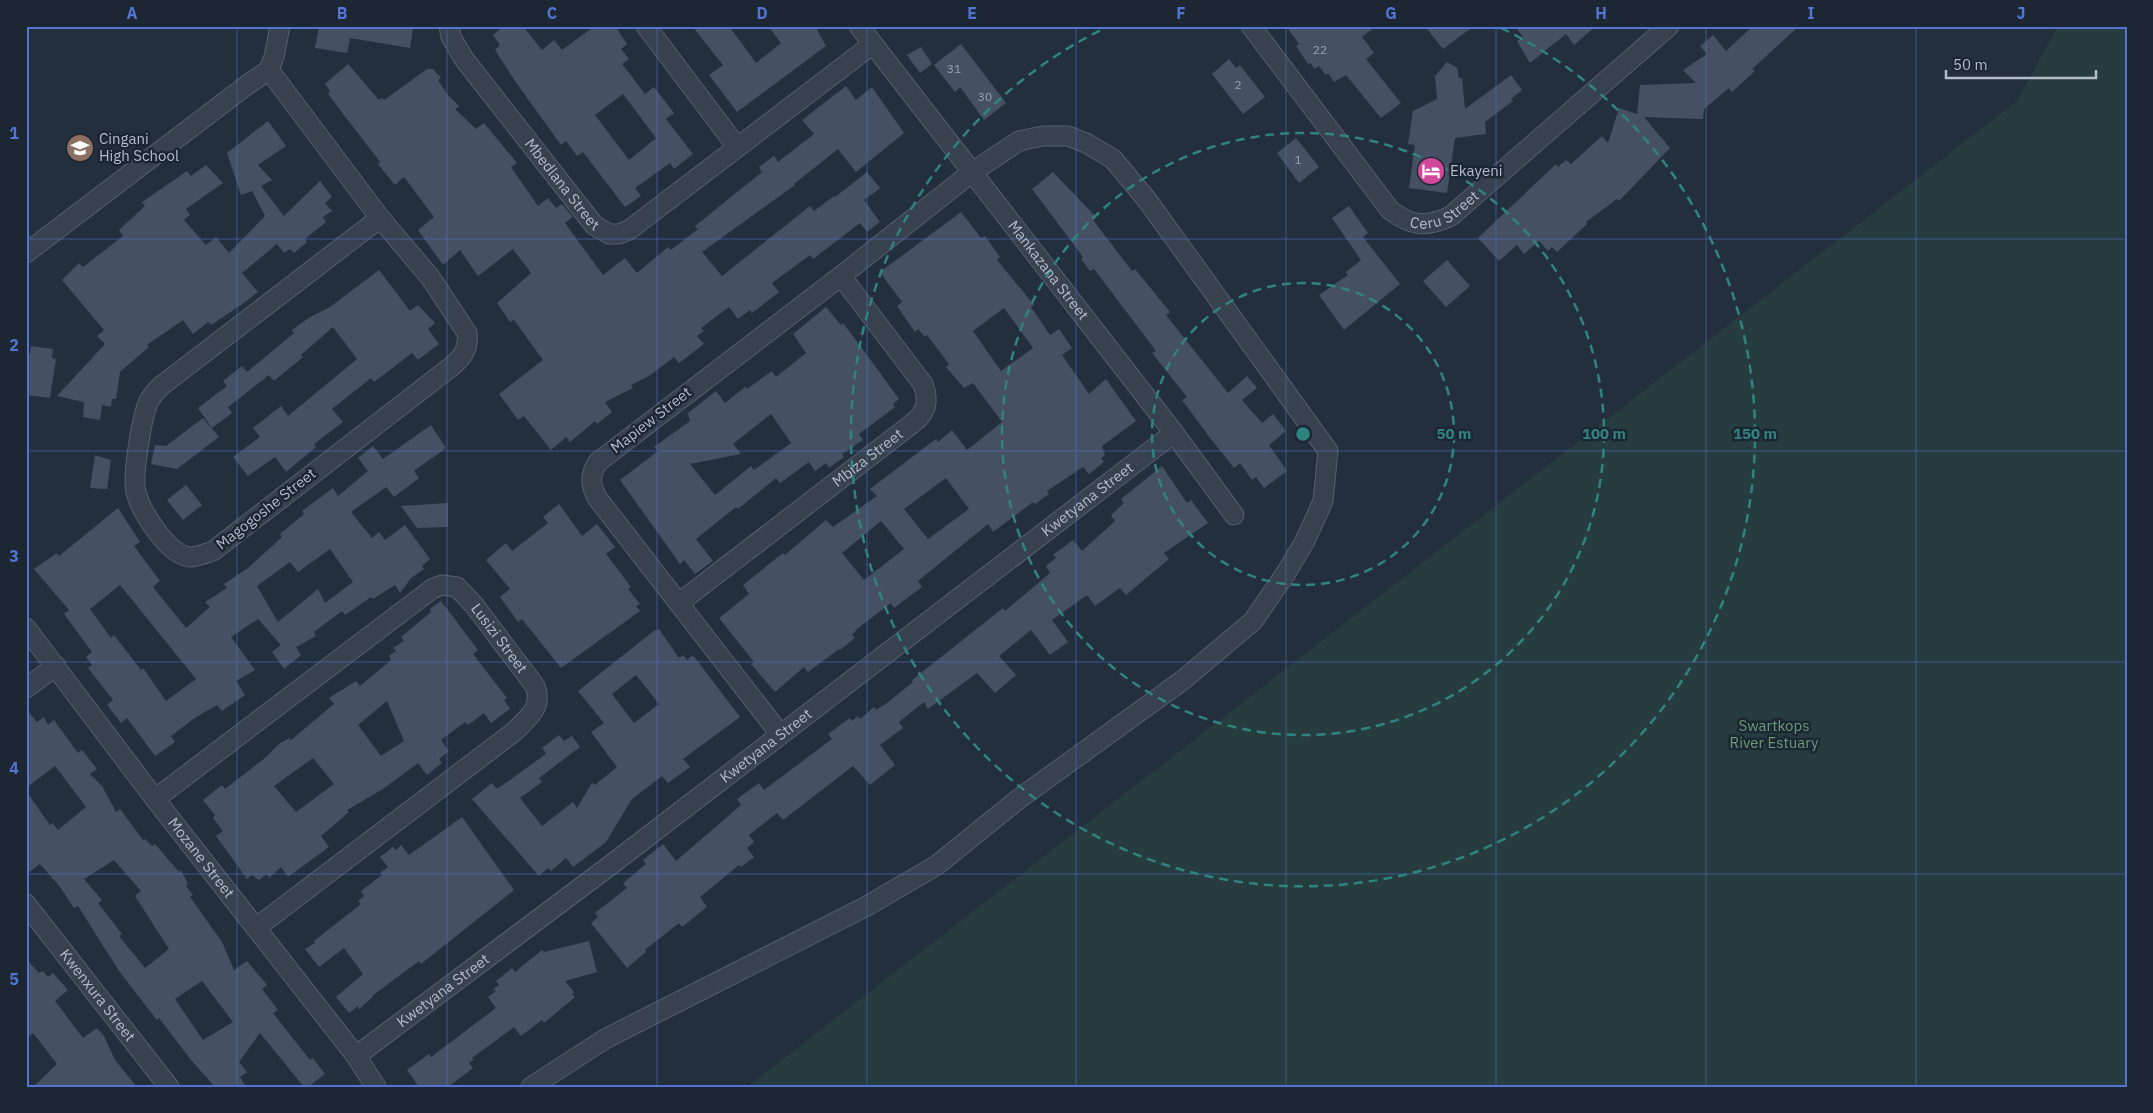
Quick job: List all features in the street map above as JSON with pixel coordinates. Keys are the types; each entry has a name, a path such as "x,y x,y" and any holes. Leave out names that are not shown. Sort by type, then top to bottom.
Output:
{"street":[{"path":"26,253 269,70 274,57 280,26"},
{"name":"Mbedlana Street","path":"449,26 451,37 464,59 576,203 594,225 603,232 619,234 629,230 873,44"},
{"path":"646,26 737,147"},
{"name":"Mankazana Street","path":"859,26 1174,434 1234,515"},
{"name":"Ceru Street","path":"1251,26 1390,210 1404,221 1427,224 1451,216 1669,26"},
{"name":"Magogoshe Street","path":"269,70 380,218 430,277 467,333 468,344 464,353 452,366 213,551 192,557 174,551 164,541 141,506 136,490 140,442 145,410 149,401 161,386 380,218"},
{"name":"Mapiew Street","path":"531,1087 605,1039 867,906 937,865 1020,798 1183,680 1253,621 1305,541 1323,501 1328,451 1147,200 1113,159 1086,143 1068,136 1043,136 1019,141 971,173 841,276 635,432 598,462 594,468 591,480 594,493 780,734"},
{"name":"Mbiza Street","path":"679,602 921,416 924,411 927,399 923,384 841,276"},
{"name":"Kwetyana Street","path":"356,1056 608,867 1174,434"},
{"name":"Lusizi Street","path":"156,799 432,589 442,586 457,587 474,605 535,686 538,702 534,712 515,731 256,928"},
{"name":"Mozane Street","path":"26,628 356,1056 376,1087"},
{"path":"26,688 56,666"},
{"name":"Kwenxura Street","path":"26,904 169,1087"}],"green space":[{"name":"Swartkops River Estuary","path":"2058,26 2127,26 2127,1087 747,1087 2017,101"}],"building":[{"path":"319,26 403,26 413,28 410,48 350,38 347,53 315,48"},
{"path":"504,26 523,26 542,50 554,40 562,50 595,26 615,26 627,44 621,49 629,59 622,64 645,94 654,87 674,113 666,119 693,154 674,169 670,163 635,188 641,196 625,207 583,152 577,156 566,141 561,145 495,50 500,45 493,35","holes":["623,94 656,138 629,160 595,115"]},
{"path":"692,26 729,26 756,63 781,43 768,26 815,26 826,46 737,112 709,75 723,65"},
{"path":"1286,26 1376,26 1362,37 1374,53 1366,59 1401,103 1381,118 1346,75 1334,82 1328,73 1326,75 1319,66 1314,69 1311,63 1308,64 1296,46 1299,44"},
{"path":"1425,26 1474,26 1443,49"},
{"path":"1515,26 1596,26 1574,45 1566,34 1530,63 1517,41 1523,37"},
{"path":"1753,26 1799,26 1752,69 1755,71 1732,92 1729,88 1704,109 1703,119 1644,117 1670,148 1619,201 1617,199 1586,222 1587,224 1557,252 1552,247 1548,251 1539,241 1524,254 1517,245 1499,261 1478,238 1556,164 1558,167 1566,160 1571,164 1602,136 1608,143 1619,108 1637,114 1640,85 1696,83 1683,70 1707,54 1700,46 1713,35 1726,51"},
{"path":"961,44 1006,103 984,120 960,87 955,92 934,65"},
{"path":"921,47 932,64 920,73 907,55"},
{"path":"1229,59 1236,68 1240,65 1265,97 1243,114 1212,74"},
{"path":"1447,62 1457,68 1459,78 1462,78 1465,109 1511,75 1522,90 1511,99 1513,101 1485,122 1486,134 1455,138 1447,193 1409,188 1415,145 1408,144 1413,111 1437,99 1435,76"},
{"path":"348,64 379,100 382,98 384,100 427,69 433,69 441,78 438,80 447,94 459,106 455,109 476,129 484,123 517,163 511,167 538,206 548,198 556,208 562,204 573,217 565,223 603,275 625,258 637,273 668,247 671,250 698,229 695,226 762,172 759,167 774,156 778,162 814,134 802,120 846,86 856,100 872,87 904,133 856,172 838,149 795,185 702,252 722,276 810,206 814,211 867,172 880,188 864,200 880,222 867,232 860,223 813,259 810,255 772,283 779,292 752,313 750,310 738,319 729,307 701,328 704,331 697,336 704,344 679,363 674,357 649,376 631,385 633,388 605,402 612,412 597,424 595,421 570,442 566,437 551,450 524,416 518,420 499,394 543,360 514,320 510,322 497,303 531,273 513,249 478,276 460,250 443,265 418,230 434,217 404,177 395,185 378,164 380,162 328,94 330,91 325,84"},
{"path":"268,121 286,146 258,165 272,180 261,186 284,216 320,181 332,197 325,203 332,211 323,217 326,222 305,239 307,242 294,253 290,249 284,253 277,244 242,273 258,292 241,305 211,325 208,322 193,334 183,320 147,345 149,347 120,372 116,399 112,399 111,407 102,405 100,420 83,417 84,402 57,396 105,344 97,336 104,330 62,280 79,263 83,267 123,236 119,230 145,206 142,202 187,171 191,176 206,165 223,183 186,209 190,215 184,220 206,245 216,237 229,253 265,216 252,191 241,195 227,153"},
{"path":"1296,138 1319,167 1299,183 1277,153"},
{"path":"1053,172 1096,217 1093,220 1132,271 1135,269 1170,312 1166,315 1228,393 1247,376 1257,388 1242,400 1262,423 1273,414 1286,431 1269,445 1287,471 1264,488 1256,477 1252,480 1240,463 1234,468 1211,439 1182,400 1187,397 1152,353 1156,351 1094,269 1090,271 1081,259 1083,257 1032,189"},
{"path":"1349,206 1368,233 1363,237 1400,284 1344,330 1319,295 1348,275 1346,272 1361,260 1332,218"},
{"path":"961,212 981,238 985,236 1000,257 997,260 1034,305 1031,307 1050,335 1059,329 1072,348 1062,355 1089,394 1106,379 1136,421 1102,446 1105,455 1101,458 1104,462 1089,474 1083,467 1047,491 1049,494 1035,504 1033,502 993,532 988,524 918,581 922,587 894,608 891,603 857,629 852,635 855,638 840,650 808,672 804,667 775,692 751,664 754,662 719,618 749,594 743,585 783,553 785,555 826,520 833,527 877,496 870,489 936,439 938,442 952,430 967,450 1002,422 973,383 964,388 946,367 949,364 927,335 925,337 918,329 915,332 897,306 902,302 880,272","holes":["1004,308 1033,348 1001,371 973,331","946,478 969,509 928,539 904,509","881,521 904,549 864,580 842,553"]},
{"path":"1447,260 1470,286 1446,307 1423,281"},
{"path":"379,270 410,311 418,305 435,323 428,329 439,344 418,360 412,353 374,382 371,378 332,409 343,422 314,444 316,447 286,472 275,457 248,476 233,457 260,437 253,428 281,406 288,416 357,359 333,327 301,355 303,357 274,381 269,375 228,407 232,413 212,428 198,408 227,386 223,381 242,366 247,372 294,333 292,330 310,317 330,307"},
{"path":"826,307 841,325 843,323 899,399 893,404 895,407 859,434 863,440 842,454 844,457 829,468 826,463 815,471 809,462 780,483 776,478 738,509 736,507 696,539 713,561 695,574 684,560 680,564 620,480 658,451 654,447 690,421 688,413 716,391 725,403 745,387 747,389 772,371 776,377 806,353 793,334","holes":["771,414 791,443 754,470 751,466 715,495 690,464 741,454 733,444"]},
{"path":"31,346 53,349 52,358 56,359 50,398 26,395 26,354 30,354"},
{"path":"203,418 219,437 177,469 151,464 155,445 166,446"},
{"path":"431,425 446,448 414,471 419,478 394,497 386,487 351,512 372,538 379,532 385,540 405,525 430,559 422,566 424,569 411,578 400,593 395,585 373,599 371,597 345,615 342,611 314,632 316,636 296,647 301,655 284,669 272,652 281,645 258,619 231,637 255,670 236,681 245,695 222,711 217,705 196,717 171,736 175,742 155,756 127,718 121,723 107,705 113,700 88,668 92,665 86,657 92,652 64,614 69,610 34,569 57,553 59,556 118,508 140,542 134,546 160,581 153,587 186,628 210,607 205,602 227,588 224,584 248,568 282,537 280,534 304,514 302,511 333,488 338,496 368,471 358,458 373,446 383,459","holes":["330,549 353,582 325,603 318,589 278,622 257,586 290,562 298,572","120,585 196,679 166,701 143,668 141,670 114,635 111,638 90,609"]},
{"path":"95,455 111,460 107,489 90,488"},
{"path":"1162,466 1187,503 1191,500 1208,523 1164,553 1169,559 1126,595 1120,588 1095,606 1087,595 1052,620 1068,642 1050,655 1031,630 999,656 1016,675 995,693 977,673 928,709 924,702 899,722 903,728 880,745 895,765 870,785 853,766 783,820 777,813 749,835 754,842 747,848 754,857 741,867 739,865 700,897 707,907 682,927 679,923 645,950 646,952 627,968 591,923 598,917 595,913 627,888 623,883 646,864 643,860 663,844 676,861 741,805 737,799 759,783 764,790 832,739 828,734 850,718 852,721 858,716 860,719 874,707 876,710 887,703 913,682 912,680 1003,608 1005,611 1050,573 1046,566 1056,558 1053,555 1073,540 1082,551 1115,521 1111,515 1124,503 1121,499"},
{"path":"186,485 202,505 183,520 167,500"},
{"path":"448,503 448,527 417,528 401,506"},
{"path":"559,504 582,536 597,524 615,547 606,554 631,587 628,589 640,604 636,606 640,611 561,668 522,619 518,622 500,597 510,589 486,560 506,543 512,551 548,523 543,517"},
{"path":"441,601 478,650 473,654 507,698 504,700 510,709 491,723 484,713 468,725 465,722 441,740 449,751 439,759 442,763 427,775 418,763 383,789 347,810 349,812 321,836 329,847 288,877 281,867 269,878 267,874 259,880 252,875 247,879 216,836 223,831 213,818 215,815 203,800 222,785 225,789 265,758 279,744 289,738 291,740 334,704 329,698 356,681 360,686 391,660 389,656 396,651 393,648 404,641 401,637 431,612 430,609","holes":["387,701 404,741 381,756 358,725","313,758 334,784 296,812 274,786"]},
{"path":"659,629 679,658 683,655 687,660 693,655 740,717 683,759 690,767 668,783 662,776 632,799 606,842 573,867 566,858 551,871 548,868 539,876 472,799 492,783 497,789 546,754 542,748 559,735 564,741 572,736 580,747 539,778 542,782 520,798 542,826 573,802 577,808 592,783 595,785 617,767 591,732 604,723 578,691","holes":["636,675 659,704 634,723 612,694"]},
{"path":"26,709 37,722 44,717 48,725 54,720 78,753 82,750 97,769 90,774 102,786 116,812 120,809 143,840 145,839 152,846 155,844 179,872 181,870 188,884 186,886 193,895 190,897 222,942 234,970 247,961 267,985 262,989 278,1010 273,1013 310,1060 313,1058 325,1074 308,1087 304,1087 260,1033 239,1062 247,1072 240,1077 246,1087 215,1087 191,1060 159,1018 157,1020 119,971 78,906 74,908 60,887 40,864 26,874 26,791 50,825 53,823 58,830 86,807 55,766 26,788","holes":["114,860 141,891 135,896 169,949 145,968 119,936 122,934 98,903 102,900 84,879","202,981 233,1022 203,1040 175,999"]},
{"path":"462,817 514,890 421,964 419,961 372,996 359,1009 358,1006 349,1013 336,997 363,974 344,948 319,967 305,949 315,943 314,941 361,904 358,901 364,896 361,891 382,875 380,873 388,867 380,857 393,847 396,850 401,845 409,855"},
{"path":"589,941 597,972 565,981 574,992 572,994 575,997 544,1023 542,1020 521,1036 514,1027 472,1058 473,1060 469,1063 473,1068 448,1087 419,1087 407,1070 429,1054 431,1057 496,1008 488,997 496,991 493,989 499,985 496,981 512,968 515,972 542,950 544,952"},
{"path":"26,959 39,973 43,971 48,977 53,973 68,990 55,1001 83,1038 97,1028 104,1036 115,1060 137,1087 33,1087 57,1064 33,1033 26,1039"}],"place":[{"name":"Cingani High School","path":"80,148"},
{"name":"Ekayeni","path":"1431,171"}]}
